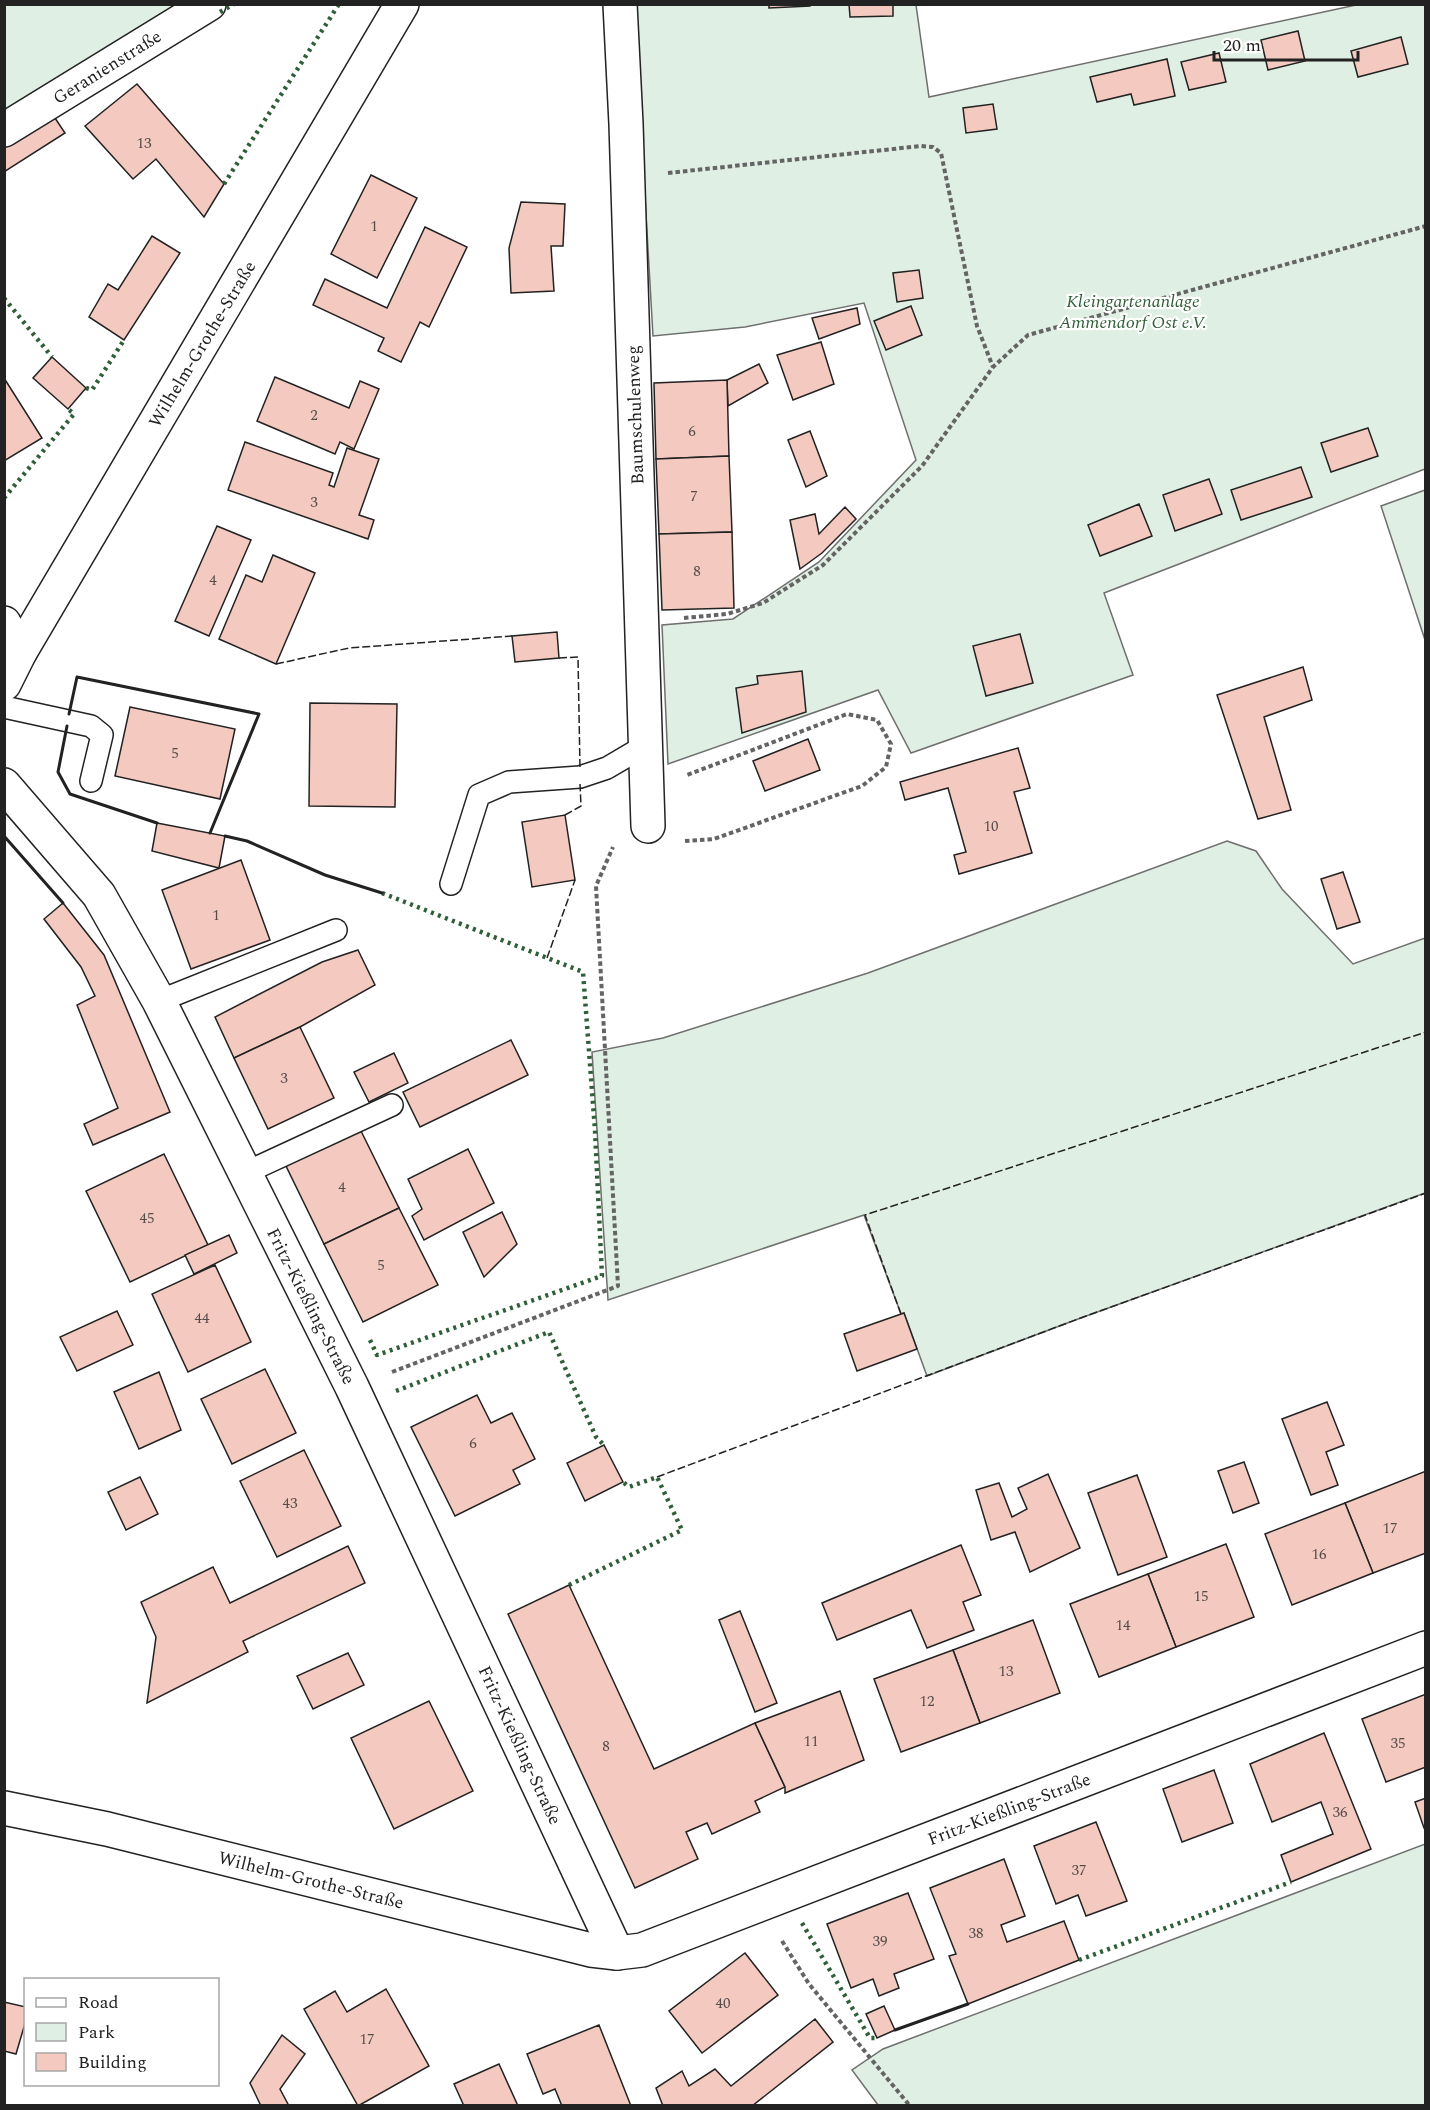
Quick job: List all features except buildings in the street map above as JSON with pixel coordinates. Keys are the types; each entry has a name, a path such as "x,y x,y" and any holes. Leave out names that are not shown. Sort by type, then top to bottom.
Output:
{"street":[{"name":"Geranienstraße","path":"4,130 209,4"},
{"name":"Wilhelm-Grothe-Straße","path":"4,684 20,652 402,4"},
{"name":"Baumschulenweg","path":"620,4 648,826"},
{"path":"4,623 20,652"},
{"name":"Fritz-Kießling-Straße","path":"4,785 99,895 159,1001 352,1387 617,1953 642,1950 1425,1648"},
{"name":"Wilhelm-Grothe-Straße","path":"4,1808 107,1829 591,1950 617,1953"}],"lane":[{"path":"4,707 91,726 102,735 91,781"},
{"path":"451,884 479,795 509,782 580,777 607,768 646,745"},
{"path":"159,1001 336,930"},
{"path":"245,1173 392,1104"}],"path":[{"path":"627,177 921,146 933,147 941,153 977,326 993,367"},
{"path":"642,621 727,614 764,603 823,565 922,466 993,367 1028,335 1425,226"},
{"path":"352,1387 618,1286 596,886 613,845 648,826 660,836 679,842 714,839 862,786 886,767 891,744 877,720 847,714 679,778 647,779"},
{"path":"759,1905 809,1984 910,2106"}],"green space":[{"path":"5,5 209,5 5,130"},
{"name":"Kleingartenanlage Ammendorf Ost e.V.","path":"634,5 916,5 929,97 1356,5 1425,5 1425,469 1104,593 1133,675 911,753 878,690 668,764 662,625 733,619 819,562 916,460 864,303 745,327 653,336"},
{"path":"1426,490 1425,640 1381,506"},
{"path":"1227,841 1256,851 1282,889 1353,964 1425,938 1425,1193 927,1376 864,1215 608,1300 592,1052 663,1038 868,973"},
{"path":"1425,1844 1425,2105 878,2105 852,2070 883,2049"}],"hedge":[{"path":"220,12 234,4"},
{"path":"224,184 339,4"},
{"path":"4,298 52,357"},
{"path":"86,388 92,390 124,340"},
{"path":"4,498 74,414 68,409"},
{"path":"370,1340 377,1355 602,1276 595,1130 583,972 382,893"},
{"path":"396,1391 549,1332 596,1437 604,1445"},
{"path":"569,1585 682,1530 657,1477 629,1487 623,1482"},
{"path":"1079,1960 1291,1882"},
{"path":"802,1923 870,2038 877,2038"}],"fence":[{"path":"276,664 349,648 512,636"},
{"path":"559,658 578,657 580,769"},
{"path":"565,815 581,806 580,784"},
{"path":"547,958 575,880"},
{"path":"901,1314 865,1215 1426,1032"},
{"path":"657,1477 1078,1319 1426,1193"}],"wall":[{"path":"69,714 77,677 259,714 210,833"},
{"path":"67,726 58,772 70,794 157,823"},
{"path":"4,836 63,903"},
{"path":"225,836 247,841 325,875 382,893"},
{"path":"895,2030 968,2004"}]}
